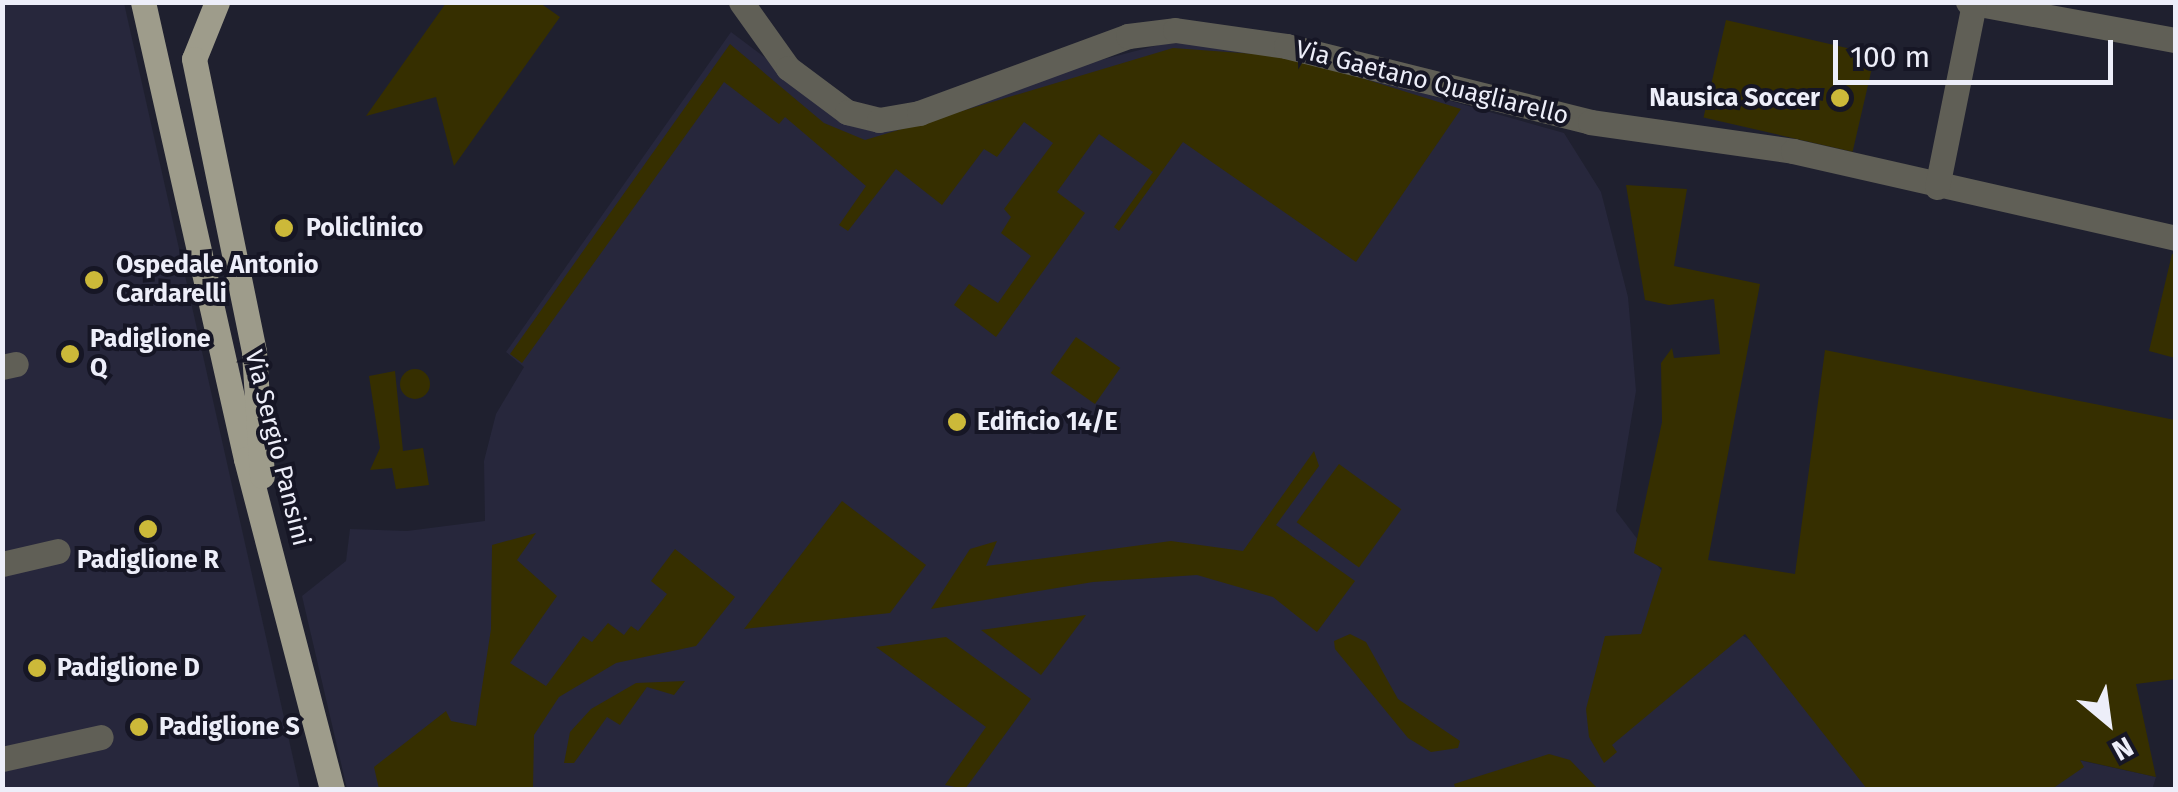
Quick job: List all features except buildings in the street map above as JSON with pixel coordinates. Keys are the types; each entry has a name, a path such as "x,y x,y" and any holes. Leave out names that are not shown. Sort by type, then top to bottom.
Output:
{"main road":[{"name":"Via Sergio Pansini","path":"143,2 246,458 332,790"},
{"path":"217,2 194,59 254,352 264,516"}],"street":[{"name":"Via Gaetano Quagliarello","path":"741,2 788,68 847,112 879,120 919,113 1128,36 1175,30 1286,46 1513,105 1793,151 1937,187 2176,238"},
{"path":"1937,187 1971,3 2176,40"},
{"path":"2,564 58,551"},
{"path":"2,760 101,737"}],"shaded area":[{"name":"Ospedale Antonio Cardarelli","path":"2,3 124,3 300,789 3,789"},
{"path":"446,3 540,3 560,17 454,166 436,97 366,116"},
{"path":"1726,20 1875,54 1853,152 1704,117"},
{"path":"731,32 854,124 1178,40 1294,57 1564,133 1601,192 1628,297 1636,391 1616,511 1683,599 1763,648 2078,760 2156,777 2152,790 347,789 302,596 346,561 350,529 407,531 485,521 484,461 496,414 524,367 506,352"},
{"path":"730,44 824,123 865,140 1173,48 1294,57 1461,109 1356,262 1183,142 1119,231 1114,227 1153,172 1099,134 1057,192 1085,213 996,337 954,305 969,284 998,303 1031,256 1001,233 1011,217 1004,209 1053,143 1024,122 997,157 984,149 942,205 896,169 848,231 839,225 866,186 785,117 779,124 724,82 522,363 510,354"},
{"path":"1626,185 1687,189 1674,266 1760,284 1708,560 1795,574 1825,350 2175,420 2175,679 2136,684 2156,777 2080,760 2084,767 2052,789 1867,789 1745,634 1612,745 1617,752 1604,763 1589,737 1586,709 1605,636 1641,634 1662,568 1634,553 1662,422 1661,363 1672,348 1674,358 1720,354 1714,299 1669,305 1645,300"},
{"path":"2172,254 2176,255 2175,358 2149,351"},
{"path":"1076,337 1120,368 1095,404 1051,373"},
{"path":"415,369 429,378 430,384 421,398 415,399 401,390 400,384 409,370"},
{"path":"395,371 403,451 423,448 429,485 396,489 392,468 370,470 380,448 369,376"},
{"path":"1314,451 1319,466 1276,525 1355,581 1317,632 1273,597 1197,575 1093,582 931,609 970,549 997,541 986,566 1171,541 1243,551"},
{"path":"1339,464 1401,509 1359,568 1297,522"},
{"path":"842,501 926,565 890,613 744,629"},
{"path":"536,533 517,560 557,596 510,663 546,686 583,636 592,642 608,623 624,635 631,626 638,631 667,594 651,581 675,549 735,597 696,646 616,663 559,697 534,735 533,789 379,789 374,767 446,711 451,721 476,726 491,629 492,545"},
{"path":"1086,615 1041,675 981,630"},
{"path":"1350,634 1366,642 1398,699 1460,741 1458,748 1431,752 1408,738 1335,649 1334,641"},
{"path":"946,637 1031,699 965,789 945,785 986,727 876,647"},
{"path":"685,681 674,695 647,687 620,725 607,717 574,763 564,763 570,732 591,709 636,683"},
{"path":"1549,754 1570,760 1598,789 1456,790 1454,784"}],"place":[{"name":"Nausica Soccer","path":"1840,98"},
{"name":"Policlinico","path":"284,228"},
{"name":"Ospedale Antonio Cardarelli","path":"94,280"},
{"name":"Padiglione Q","path":"70,354"},
{"name":"Edificio 14/E","path":"957,422"},
{"name":"Padiglione R","path":"148,529"},
{"name":"Padiglione D","path":"37,668"},
{"name":"Padiglione S","path":"139,727"}]}
